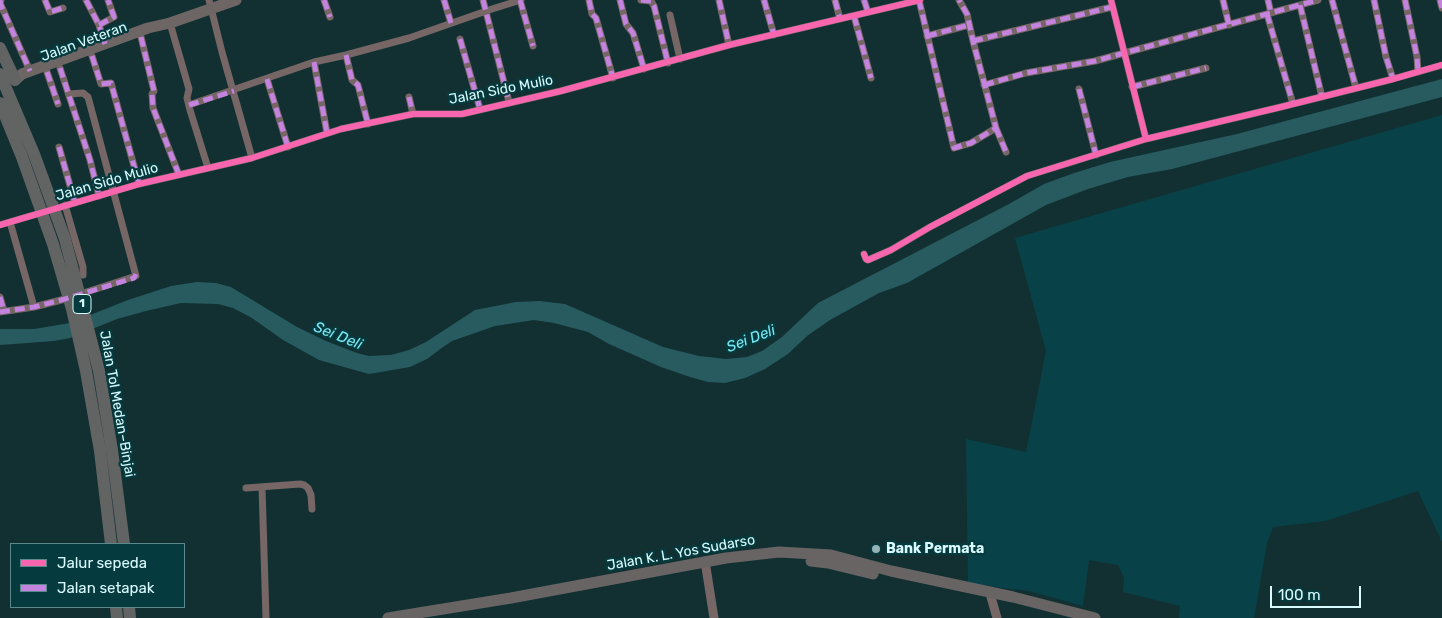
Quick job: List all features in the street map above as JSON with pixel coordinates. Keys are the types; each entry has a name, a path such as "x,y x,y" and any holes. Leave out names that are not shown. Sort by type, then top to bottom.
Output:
{"highway":[{"path":"0,48 15,80"},
{"name":"Jalan Tol Medan–Binjai","path":"0,74 34,154 65,239 99,371 112,450 124,543"},
{"name":"Jalan Tol Medan–Binjai","path":"0,103 22,157 53,244 72,309 86,371 100,451 111,543"},
{"name":"Jalan K. L. Yos Sudarso","path":"388,618 706,565 801,559 828,563 889,578 992,595 1095,618"},
{"name":"Jalan K. L. Yos Sudarso","path":"432,618 678,575 706,565"},
{"name":"Jalan K. L. Yos Sudarso","path":"992,595 1075,618"}],"main road":[{"name":"Jalan Veteran","path":"0,85 15,80 25,80 92,56 151,33 165,24 210,4 236,0"},
{"name":"Jalan Veteran","path":"15,80 22,74 30,71 148,28 165,24"}],"street":[{"path":"0,0 30,71"},
{"path":"46,0 50,12 63,8"},
{"path":"86,0 100,26 105,44"},
{"path":"92,9 95,0"},
{"path":"100,26 114,17 108,0"},
{"path":"324,0 330,17"},
{"path":"444,0 451,23"},
{"path":"483,0 509,102"},
{"path":"189,105 314,62 346,56 409,38 520,0 533,46"},
{"path":"589,0 591,11 596,18 603,40 613,78"},
{"path":"620,0 626,24 633,33 644,69"},
{"path":"641,0 650,1 654,6 668,63"},
{"path":"719,0 729,46"},
{"path":"764,0 774,35"},
{"path":"835,0 840,19"},
{"path":"864,0 868,12"},
{"path":"919,0 954,148 972,143 996,128"},
{"name":"Jalan Sido Mulio","path":"0,225 139,184 252,158 327,133 413,114 462,114 613,78 729,46 919,0"},
{"path":"959,0 966,11 996,128 1006,152"},
{"path":"1223,0 1229,25"},
{"path":"1268,0 1269,13 1293,104"},
{"path":"984,85 1026,72 1095,62 1229,25 1294,4 1318,0"},
{"path":"1332,0 1356,88"},
{"path":"1374,0 1384,48 1393,79"},
{"path":"1405,0 1418,58 1418,72"},
{"path":"1440,0 1442,8"},
{"path":"210,4 252,158"},
{"path":"973,41 1112,4 1146,139"},
{"path":"1294,4 1322,97"},
{"path":"670,15 680,59"},
{"path":"854,16 871,78"},
{"path":"165,24 189,89 187,98 208,168"},
{"path":"927,36 969,25"},
{"path":"141,37 154,91 152,94 153,108 178,175"},
{"path":"460,40 480,109"},
{"path":"92,56 100,83 111,82 139,184"},
{"path":"346,56 352,80 358,85 368,124"},
{"path":"314,62 327,133"},
{"path":"864,254 867,260 891,250 1027,176 1146,139 1322,97 1442,65"},
{"path":"60,68 90,160 99,196"},
{"path":"1132,87 1206,68"},
{"path":"47,72 58,104"},
{"path":"267,79 288,147"},
{"path":"1079,89 1096,155"},
{"path":"0,296 2,312 34,307 65,299 136,276 88,97 83,93 69,94"},
{"path":"409,97 413,114"},
{"path":"59,147 75,203"},
{"path":"65,205 83,267 83,275"},
{"path":"10,222 34,307"},
{"path":"246,488 304,485 308,488 311,495 312,509"},
{"path":"262,487 266,618"},
{"path":"706,565 714,618"},
{"path":"992,595 997,618"}],"shaded area":[{"path":"1442,79 1442,97 1172,169 1128,177 1088,189 1046,205 907,283 879,293 830,320 807,336 788,354 765,369 745,378 725,383 708,382 661,367 609,344 588,332 534,320 495,326 452,341 427,359 410,367 369,374 319,360 283,340 252,318 233,308 218,304 181,303 117,319 70,338 0,345 0,329 34,329 70,323 128,300 171,286 197,282 216,283 231,287 297,327 326,341 369,356 391,355 409,350 426,342 475,310 516,302 540,301 565,304 663,347 699,356 726,359 747,357 762,351 782,337 818,303 1044,184 1110,162 1237,134"},
{"path":"1442,115 1442,542 1418,491 1325,521 1273,527 1267,543 1254,618 1179,618 1180,606 1123,592 1124,578 1118,565 1089,560 1083,606 1029,591 968,584 966,439 1026,452 1046,351 1015,238"}],"marked path":[{"path":"1,0 0,3 30,71"},
{"path":"45,0 50,12 63,8"},
{"path":"86,0 99,25 105,44"},
{"path":"99,25 114,17 108,0"},
{"path":"324,0 330,17"},
{"path":"444,0 451,23"},
{"path":"483,0 509,102"},
{"path":"520,0 533,46"},
{"path":"589,0 613,78"},
{"path":"620,0 626,24 633,33 644,69"},
{"path":"641,0 651,1 654,6 668,63"},
{"path":"719,0 729,45"},
{"path":"764,0 774,35"},
{"path":"835,0 840,19"},
{"path":"864,0 868,12"},
{"path":"919,0 954,148 971,143 996,128 967,14 959,0"},
{"path":"1223,0 1229,25"},
{"path":"1268,0 1271,13"},
{"path":"984,85 1026,73 1095,61 1318,0"},
{"path":"1332,0 1356,88"},
{"path":"1374,0 1386,57 1393,79"},
{"path":"1405,0 1417,57 1418,72"},
{"path":"1440,0 1442,8"},
{"path":"1300,5 1322,97"},
{"path":"973,41 1112,7"},
{"path":"1267,14 1293,104"},
{"path":"854,16 871,78"},
{"path":"927,36 969,25"},
{"path":"141,37 154,91 152,94 153,108 179,175"},
{"path":"460,39 480,109"},
{"path":"346,55 352,80 358,85 368,124"},
{"path":"92,56 101,84 111,83 139,184"},
{"path":"314,62 327,133"},
{"path":"60,68 90,160 99,196"},
{"path":"1132,87 1206,68"},
{"path":"47,72 58,104"},
{"path":"267,79 288,147"},
{"path":"1079,89 1096,155"},
{"path":"189,105 234,91"},
{"path":"409,97 413,114"},
{"path":"996,128 1006,152"},
{"path":"59,147 75,203"},
{"path":"0,312 34,307 65,299 134,278 136,274"},
{"path":"0,297 4,311"}],"cycle path":[{"path":"0,225 139,184 252,158 341,129 413,114 462,114 561,91 729,45 920,0"},
{"path":"864,254 868,260 891,250 930,227 1027,176 1146,139 1111,0"},
{"path":"1146,139 1281,107 1442,65"}],"place":[{"name":"Bank Permata","path":"876,549"}],"water label":[{"name":"Sei Deli","path":"338,336"},
{"name":"Sei Deli","path":"751,339"}]}
